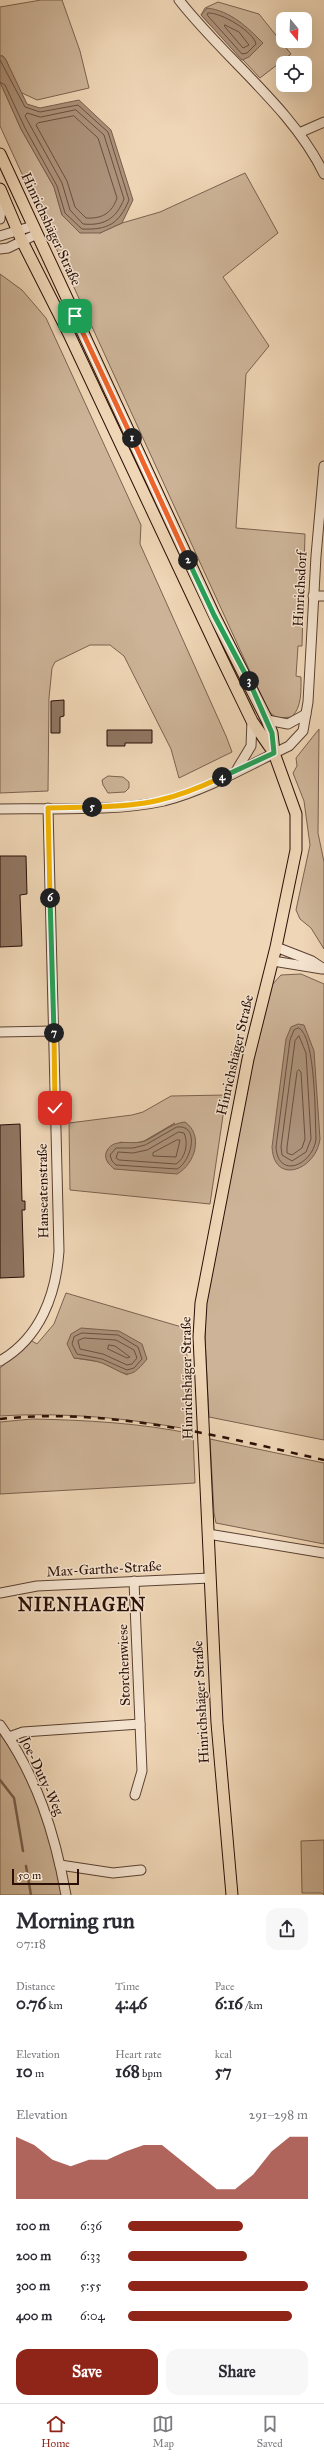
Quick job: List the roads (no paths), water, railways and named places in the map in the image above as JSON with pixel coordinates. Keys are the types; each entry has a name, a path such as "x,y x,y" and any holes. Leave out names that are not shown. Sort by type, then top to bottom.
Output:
{"main road":[{"name":"Hinrichshäger Straße","path":"0,154 214,615 267,720 272,733 274,753"},
{"name":"Hinrichshäger Straße","path":"1,191 22,242 68,332 203,620 252,720 274,753 293,803 298,827 296,850 273,961 248,1059 201,1304 199,1337 217,1723 232,1895"}],"street":[{"path":"179,0 208,35 299,133 324,174"},
{"path":"299,133 324,122"},
{"path":"0,219 2,207 1,191"},
{"path":"0,236 17,230 35,230"},
{"path":"0,249 22,242 35,230"},
{"name":"Hinrichsdorf","path":"0,809 150,804 190,792 274,753 296,740 303,731 306,714 313,596 324,466"},
{"path":"313,596 324,596"},
{"path":"267,720 288,724 306,714"},
{"name":"Hinrichshäger Straße","path":"235,771 251,746 252,720"},
{"name":"Hanseatenstraße","path":"0,1361 17,1349 40,1320 49,1304 58,1272 59,1251 48,808"},
{"path":"276,947 312,961 323,969"},
{"path":"273,961 323,969"},
{"path":"0,1032 54,1031"},
{"path":"208,1534 324,1553"},
{"name":"Max-Garthe-Straße","path":"0,1593 37,1586 210,1578"},
{"name":"Storchenwiese","path":"134,1581 142,1771 135,1795"},
{"name":"Storchenwiese","path":"9,1737 23,1732 140,1724"},
{"name":"Joe-Duty-Weg","path":"0,1726 9,1737 39,1796 52,1831 66,1895"},
{"path":"60,1865 113,1873 141,1870"}],"water":[{"path":"207,8 224,12 231,16 245,26 263,43 249,57 242,60 201,15"},
{"path":"0,56 3,56 6,60 27,104 40,108 79,100 111,130 133,200 122,223 100,233 80,233 62,215 54,187 21,129 0,82"},
{"path":"298,1024 304,1025 314,1051 320,1139 317,1150 311,1159 304,1165 295,1169 287,1170 280,1167 274,1159 272,1147 286,1039 291,1027"},
{"path":"185,1122 194,1134 196,1142 195,1149 189,1163 177,1174 114,1169 109,1164 106,1153 113,1145 123,1142 145,1141 169,1127"},
{"path":"81,1328 119,1331 142,1344 147,1359 135,1371 126,1374 99,1362 74,1358 67,1344 71,1334"}],"waterway":[{"path":"0,1780 14,1798 23,1851"},
{"path":"26,1866 31,1895"}],"railway":[{"path":"0,1419 41,1416 122,1420 204,1433 324,1460"}],"district":[{"name":"NIENHAGEN","path":"82,1605"}]}
